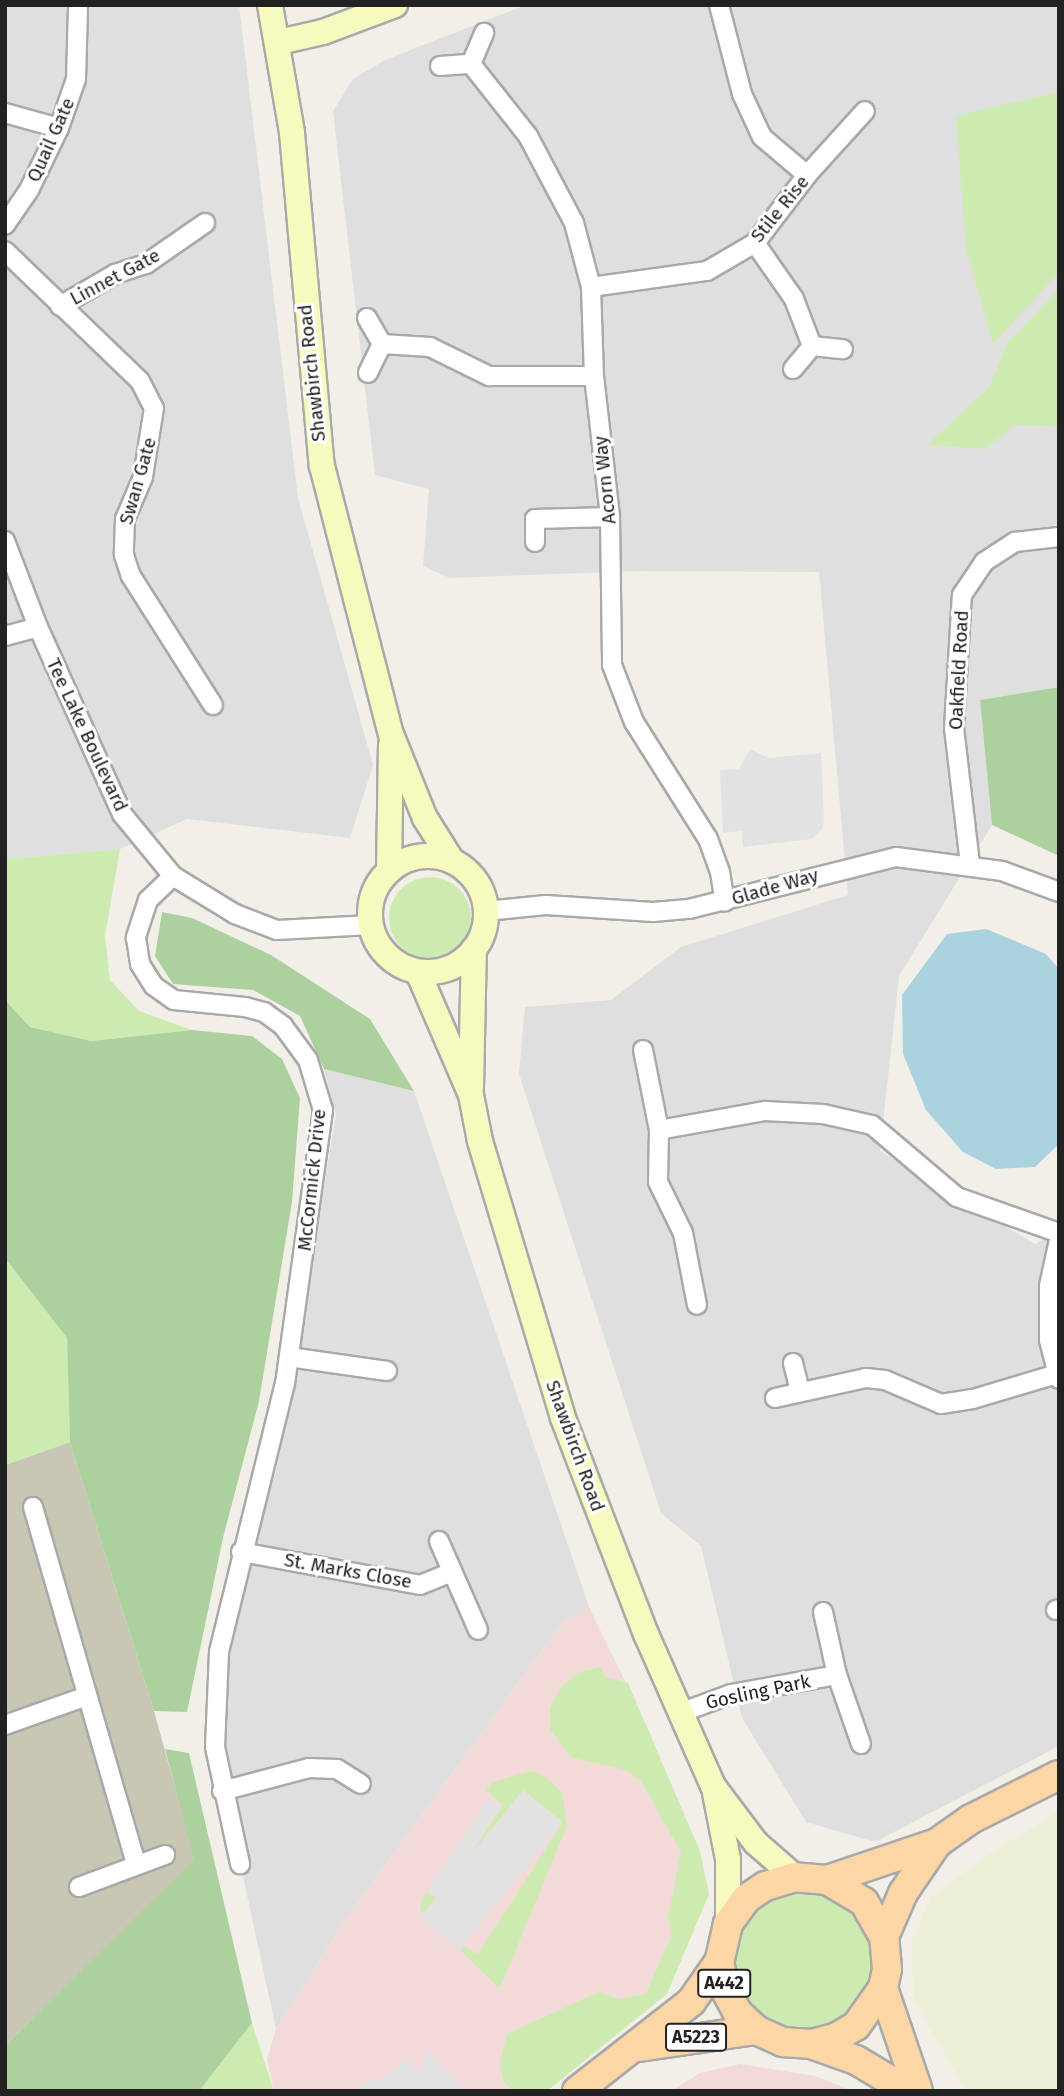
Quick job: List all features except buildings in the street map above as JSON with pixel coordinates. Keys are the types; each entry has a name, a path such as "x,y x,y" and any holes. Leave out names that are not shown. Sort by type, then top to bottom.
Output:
{"main road":[{"name":"Shawbirch Road","path":"271,5 292,133 322,466 339,542 391,734 425,818 452,861"},
{"path":"279,42 323,32 395,5"},
{"name":"Shawbirch Road","path":"389,871 391,734"},
{"path":"419,857 452,861 476,881 486,911 474,950 449,969 418,972 387,956 371,925 377,886 389,871 419,857"},
{"name":"Shawbirch Road","path":"471,1095 474,950"},
{"name":"Shawbirch Road","path":"418,972 471,1095 480,1141 563,1418 680,1713 713,1786 728,1858 728,1924"},
{"name":"A442","path":"908,2091 856,2060 811,2044 783,2042 756,2030 738,2012 725,1989 719,1962 728,1924 755,1892 795,1877 827,1880 937,1843 971,1819 1059,1775"},
{"name":"Shawbirch Road","path":"713,1786 756,1843 795,1877"},
{"name":"A442","path":"884,1937 903,1893 937,1843"},
{"name":"A442","path":"811,2044 856,2026 883,1989 887,1969 884,1937 864,1902 827,1880"},
{"name":"A5223","path":"577,2091 637,2048 691,2002 719,1962"},
{"name":"A442","path":"883,1989 918,2091"},
{"name":"A5223","path":"637,2048 756,2030"}],"street":[{"path":"719,5 742,94 762,137 807,175"},
{"name":"Quail Gate","path":"5,225 29,190 59,128 76,79 78,6"},
{"path":"440,66 471,64 484,33"},
{"name":"Acorn Way","path":"471,64 528,136 561,191 592,287 594,376 610,517 612,665 634,722 708,839 720,872 725,902"},
{"name":"Stile Rise","path":"592,287 707,271 755,243 807,175 865,111"},
{"path":"5,113 59,128"},
{"name":"Linnet Gate","path":"60,306 115,274 146,264 205,223"},
{"path":"755,243 794,299 812,346"},
{"name":"Swan Gate","path":"5,251 140,381 154,408 143,477 125,519 124,555 131,576 213,705"},
{"path":"367,318 382,344"},
{"path":"382,344 430,347 489,376 594,376"},
{"path":"368,373 382,344"},
{"path":"812,346 843,349"},
{"path":"793,369 812,346"},
{"path":"535,542 535,519 610,517"},
{"name":"Oakfield Road","path":"970,864 954,729 962,595 984,562 1015,542 1059,537"},
{"name":"Tee Lake Boulevard","path":"5,541 38,627 122,814 173,876 235,914 277,930 371,925"},
{"path":"5,636 38,627"},
{"name":"Glade Way","path":"486,911 546,905 653,912 725,902 896,857 970,864 1059,892"},
{"name":"McCormick Drive","path":"173,876 148,900 136,938 140,964 154,986 174,1000 264,1012 297,1042 317,1082 323,1110 289,1357 275,1434 241,1552 219,1652 215,1747 222,1791 240,1864"},
{"path":"643,1050 659,1130 658,1182 683,1233 697,1305"},
{"path":"659,1130 765,1111 823,1114 872,1125 957,1197 1059,1233"},
{"path":"775,1398 866,1378 885,1380 941,1404 973,1399 1058,1376 1049,1340 1049,1286 1059,1240"},
{"path":"289,1357 387,1371"},
{"path":"793,1363 800,1392"},
{"path":"33,1507 136,1865"},
{"path":"439,1541 478,1630"},
{"name":"St. Marks Close","path":"241,1552 420,1585 453,1572"},
{"name":"Gosling Park","path":"823,1612 837,1675 861,1744"},
{"name":"Gosling Park","path":"680,1713 731,1694 837,1675"},
{"path":"5,1725 87,1696"},
{"path":"222,1791 309,1768 337,1769 361,1784"},
{"path":"79,1886 165,1855"}],"shaded area":[{"path":"5,5 239,5 298,498 373,765 350,838 187,819 120,849 5,859"},
{"path":"526,5 1059,5 1059,687 980,700 992,825 899,976 880,1151 1035,1244 1059,1232 1059,1746 875,1842 806,1822 742,1718 701,1546 661,1513 519,1074 525,1007 611,1000 681,947 848,895 819,572 641,571 450,578 423,566 429,489 375,475 333,111 353,79 385,60"},
{"path":"750,749 769,758 821,753 823,828 812,839 743,847 742,831 723,833 720,770 739,769"},
{"path":"324,1069 414,1091 589,1607 562,1623 346,1919 276,2029 215,1747 242,1562 276,1472 336,1115"},
{"path":"70,1442 154,1711 195,1860 5,2046 5,1465"},
{"path":"589,1607 650,1733 697,1860 665,1994 545,2091 274,2091 267,2059 276,2029 346,1919 562,1623"},
{"path":"523,1790 563,1822 459,1950 420,1917"},
{"path":"491,1797 503,1805 439,1899 427,1892"},
{"path":"1059,1811 1059,2091 966,2091 914,2000 911,1943 931,1897 985,1857"},
{"path":"428,2050 466,2091 362,2091 360,2083 382,2080 407,2059 417,2073"},
{"path":"740,2064 815,2076 853,2091 671,2091 700,2073"}],"green space":[{"path":"1059,92 1059,272 993,344 966,248 956,116"},
{"path":"1059,289 1059,426 1014,425 985,449 927,445 990,386 1007,343"},
{"path":"1059,687 1059,856 992,825 980,700"},
{"path":"120,849 105,936 110,980 139,1011 192,1030 91,1041 30,1027 5,1000 5,859"},
{"path":"430,877 446,880 459,889 468,902 471,918 468,934 459,947 446,956 430,959 414,956 401,947 392,934 389,918 392,902 401,889 414,880"},
{"path":"162,912 192,918 271,955 370,1019 414,1091 324,1069 300,1016 253,990 173,984 155,956"},
{"path":"5,1000 30,1027 91,1041 192,1030 252,1036 282,1059 300,1098 292,1202 259,1401 223,1538 187,1712 154,1711 70,1442 67,1338 5,1258"},
{"path":"5,1258 67,1338 70,1442 5,1465"},
{"path":"601,1667 605,1677 628,1683 700,1851 709,1894 667,1994 547,2091 514,2091 504,2082 500,2065 507,2034 599,1992 617,1999 646,1994 672,1934 668,1918 681,1852 641,1781 626,1770 570,1757 550,1729 550,1708 562,1686 580,1672"},
{"path":"165,1749 189,1753 252,2023 199,2091 5,2091 5,2046 194,1860"},
{"path":"531,1771 548,1778 562,1793 567,1826 501,1986 497,1986 461,1951 463,1946 478,1954 563,1822 523,1791 434,1928 420,1910 421,1901 426,1892 441,1901 503,1805 486,1790 493,1782"},
{"path":"804,1891 830,1897 852,1912 867,1934 873,1960 867,1986 852,2008 830,2023 804,2029 778,2023 756,2008 741,1986 735,1960 741,1934 756,1912 778,1897"},
{"path":"252,2023 274,2091 199,2091"}],"water":[{"path":"986,929 1046,954 1059,969 1059,1144 1035,1167 996,1169 963,1152 926,1110 903,1054 902,995 947,934"}]}
